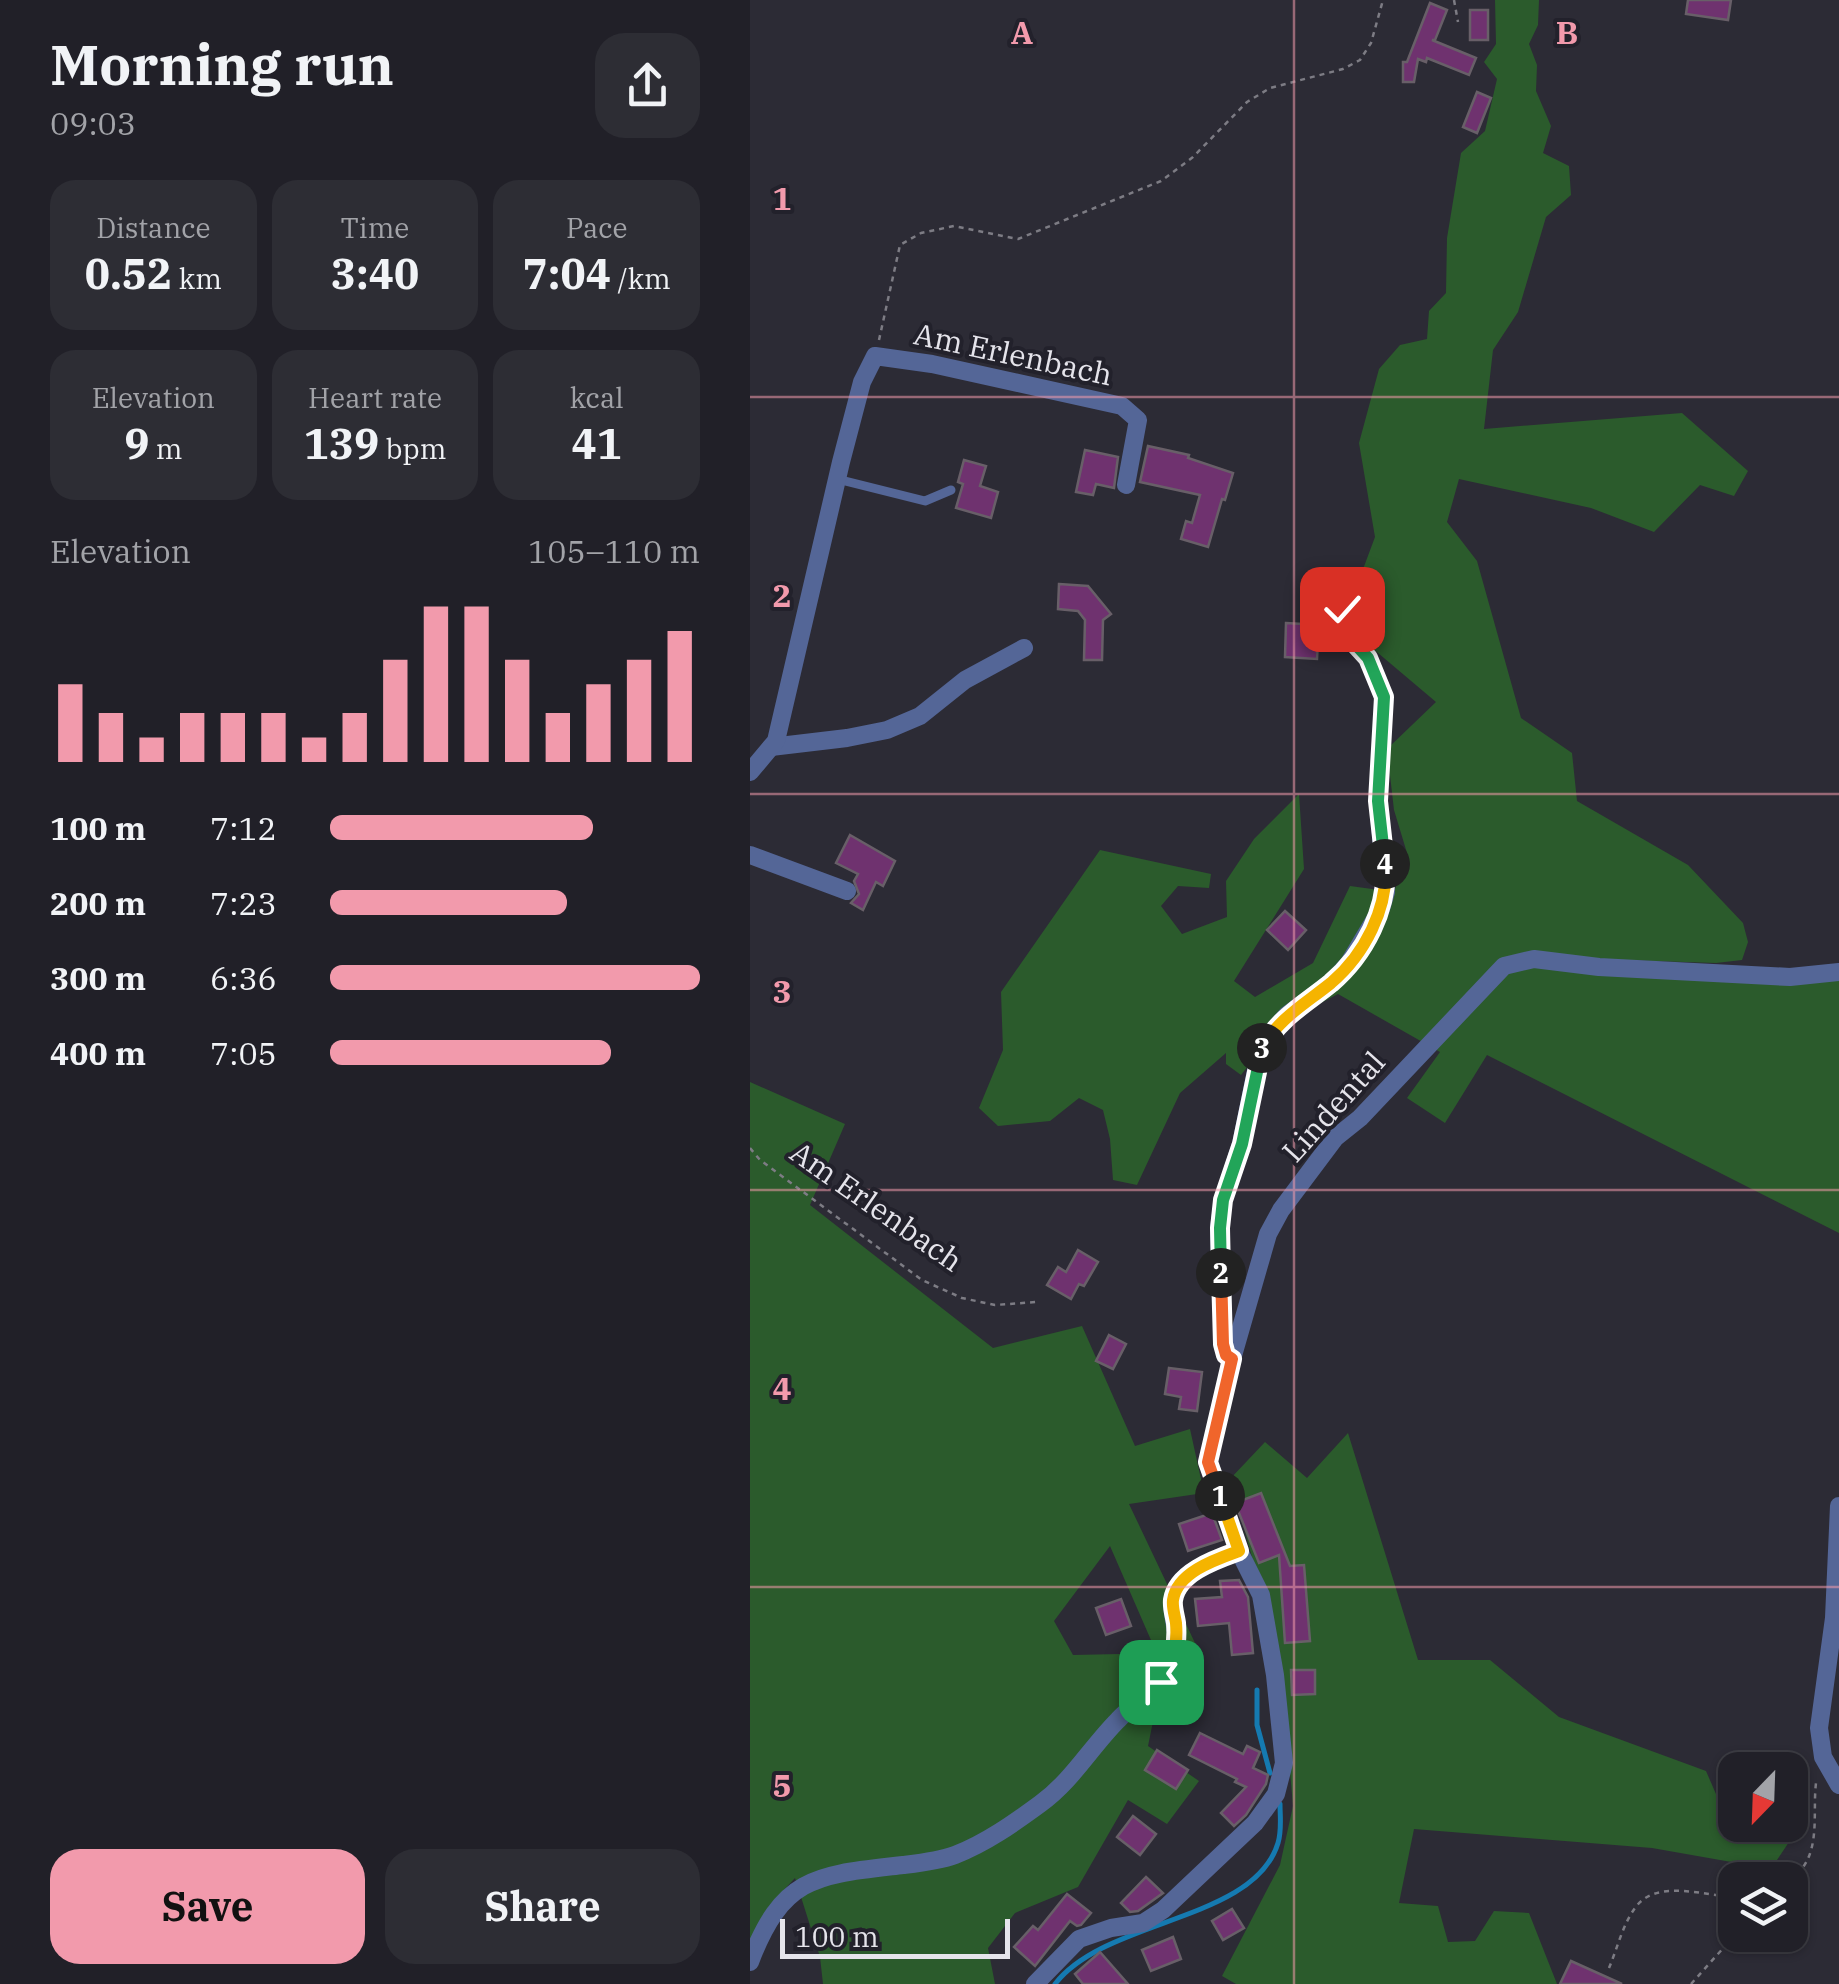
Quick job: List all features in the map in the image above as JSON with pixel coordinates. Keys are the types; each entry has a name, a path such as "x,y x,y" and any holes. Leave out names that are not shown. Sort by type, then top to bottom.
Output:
{"street":[{"name":"Am Erlenbach","path":"750,772 776,741 837,479 862,382 875,356 932,364 1122,406 1138,420 1126,485"},
{"path":"1232,1359 1226,1355 1223,1344 1220,1228 1223,1200 1242,1144 1260,1051 1288,1015 1332,982 1349,963 1381,909 1386,892 1378,801 1384,697 1368,658 1347,635 1342,609"},
{"path":"771,747 887,730 920,716 965,680 1024,648"},
{"path":"750,855 848,891"},
{"name":"Lindental","path":"1035,1984 1079,1939 1143,1923 1162,1910 1255,1823 1276,1794 1284,1763 1262,1596 1239,1551 1208,1462 1262,1250 1281,1210 1335,1138 1360,1118 1504,966 1534,959 1599,967 1790,977 1839,972"},
{"path":"1839,1506 1834,1618 1819,1728 1822,1757 1839,1786"},
{"path":"750,1962 774,1909 793,1891 824,1876 956,1855 1008,1827 1046,1800 1117,1720 1161,1682 1174,1660 1176,1626 1172,1599 1182,1581 1206,1564 1239,1551"}],"lane":[{"path":"837,479 925,501 951,490"}],"path":[{"path":"875,356 900,245 921,232 954,226 1018,240 1161,181 1192,157 1247,102 1270,88 1360,60 1371,43 1383,0"},
{"path":"1454,0 1458,22"},
{"name":"Am Erlenbach","path":"750,1148 760,1160 922,1280 962,1298 995,1306 1036,1302"},
{"path":"1806,1862 1814,1847 1815,1787 1822,1757"},
{"path":"1609,1968 1635,1908 1650,1894 1673,1890 1718,1895"},
{"path":"1692,1984 1720,1952"}],"green space":[{"path":"1495,0 1539,0 1538,25 1529,44 1537,65 1536,91 1551,126 1543,153 1569,166 1571,195 1546,217 1518,312 1493,350 1484,429 1682,413 1748,471 1734,496 1700,485 1654,532 1591,508 1459,479 1447,522 1477,561 1521,718 1572,753 1577,801 1688,865 1743,923 1748,942 1742,960 1716,963 1524,953 1543,967 1839,978 1839,1233 1487,1055 1445,1123 1407,1098 1440,1052 1338,994 1279,1025 1241,1075 1226,1064 1226,1053 1180,1093 1137,1185 1113,1180 1103,1110 1079,1098 1050,1121 998,1126 979,1108 1003,1050 1001,992 1100,850 1211,874 1209,888 1178,886 1161,906 1182,934 1227,917 1226,881 1254,839 1299,794 1304,869 1234,981 1255,997 1313,963 1350,886 1394,892 1407,853 1394,810 1387,749 1436,702 1365,642 1350,604 1375,537 1359,443 1379,369 1400,345 1427,339 1429,311 1446,293 1447,238 1461,153 1485,131 1497,79 1484,62 1496,44"},
{"path":"750,1082 845,1124 810,1205 993,1348 1082,1326 1135,1446 1190,1429 1204,1493 1129,1504 1195,1643 1154,1647 1110,1546 1054,1621 1073,1655 1167,1653 1148,1746 1199,1781 1167,1824 1128,1800 1078,1887 1015,1913 988,1948 995,1984 823,1984 820,1957 795,1878 769,1906 750,1949"},
{"path":"1348,1433 1418,1660 1490,1660 1559,1717 1706,1771 1718,1799 1718,1842 1789,1842 1776,1862 1731,1862 1652,1848 1414,1829 1399,1903 1438,1906 1448,1942 1475,1941 1494,1911 1529,1913 1557,1984 1236,1984 1222,1976 1280,1865 1293,1806 1280,1656 1230,1479 1265,1442 1307,1478"}],"building":[{"path":"1688,0 1731,0 1728,20 1686,14"},
{"path":"1430,3 1447,10 1432,40 1476,58 1469,75 1427,58 1426,62 1418,59 1414,82 1403,82 1403,62 1407,62"},
{"path":"1470,10 1488,10 1488,40 1470,40"},
{"path":"1477,92 1491,98 1477,133 1463,127"},
{"path":"1148,446 1189,455 1188,458 1233,473 1208,547 1181,539 1186,521 1192,523 1200,495 1140,482"},
{"path":"1085,450 1118,457 1114,488 1096,484 1093,495 1076,492"},
{"path":"964,460 986,466 980,486 998,492 991,518 956,508"},
{"path":"1059,584 1088,586 1111,614 1103,620 1102,660 1084,660 1085,620 1078,611 1058,609"},
{"path":"1286,623 1319,625 1317,659 1285,657"},
{"path":"850,835 895,861 883,886 876,882 863,910 851,903 859,894 854,881 858,874 836,863"},
{"path":"1285,911 1306,930 1288,950 1267,930"},
{"path":"1078,1250 1098,1262 1071,1299 1047,1285 1058,1267 1066,1272"},
{"path":"1109,1335 1126,1344 1113,1369 1096,1361"},
{"path":"1169,1368 1202,1372 1197,1411 1179,1409 1181,1397 1165,1394"},
{"path":"1261,1493 1290,1566 1304,1565 1310,1641 1285,1643 1279,1555 1259,1563 1235,1503"},
{"path":"1212,1513 1222,1540 1188,1551 1179,1524"},
{"path":"1239,1580 1248,1597 1253,1653 1232,1655 1229,1623 1198,1626 1195,1599 1222,1597 1220,1581"},
{"path":"1121,1599 1131,1626 1106,1635 1096,1608"},
{"path":"1291,1670 1315,1670 1315,1694 1292,1695"},
{"path":"1200,1733 1243,1754 1247,1746 1260,1752 1253,1768 1268,1775 1266,1784 1234,1826 1221,1813 1246,1787 1189,1755"},
{"path":"1157,1750 1188,1770 1176,1789 1145,1770"},
{"path":"1133,1816 1156,1834 1140,1855 1117,1837"},
{"path":"1146,1877 1163,1893 1138,1911 1130,1912 1121,1903"},
{"path":"1067,1894 1091,1913 1081,1925 1070,1921 1035,1966 1014,1947 1033,1926 1038,1930"},
{"path":"1232,1909 1244,1928 1223,1940 1212,1921"},
{"path":"1173,1937 1181,1959 1151,1971 1142,1950"},
{"path":"1100,1952 1128,1984 1083,1984 1075,1974"},
{"path":"1571,1961 1622,1984 1560,1984"}],"waterway":[{"path":"1257,1690 1257,1725 1270,1773"},
{"path":"1055,1984 1078,1962 1108,1945 1210,1905 1240,1889 1264,1869 1278,1843 1280,1804"}],"route":[{"path":"1161,1682 1174,1660 1176,1626 1172,1599 1182,1581 1206,1564 1239,1551 1208,1462 1232,1359 1226,1355 1223,1344 1223,1200 1242,1144 1260,1051 1288,1015 1332,982 1349,963 1381,909 1386,892 1378,801 1384,697 1368,658 1347,635 1342,609"}]}
